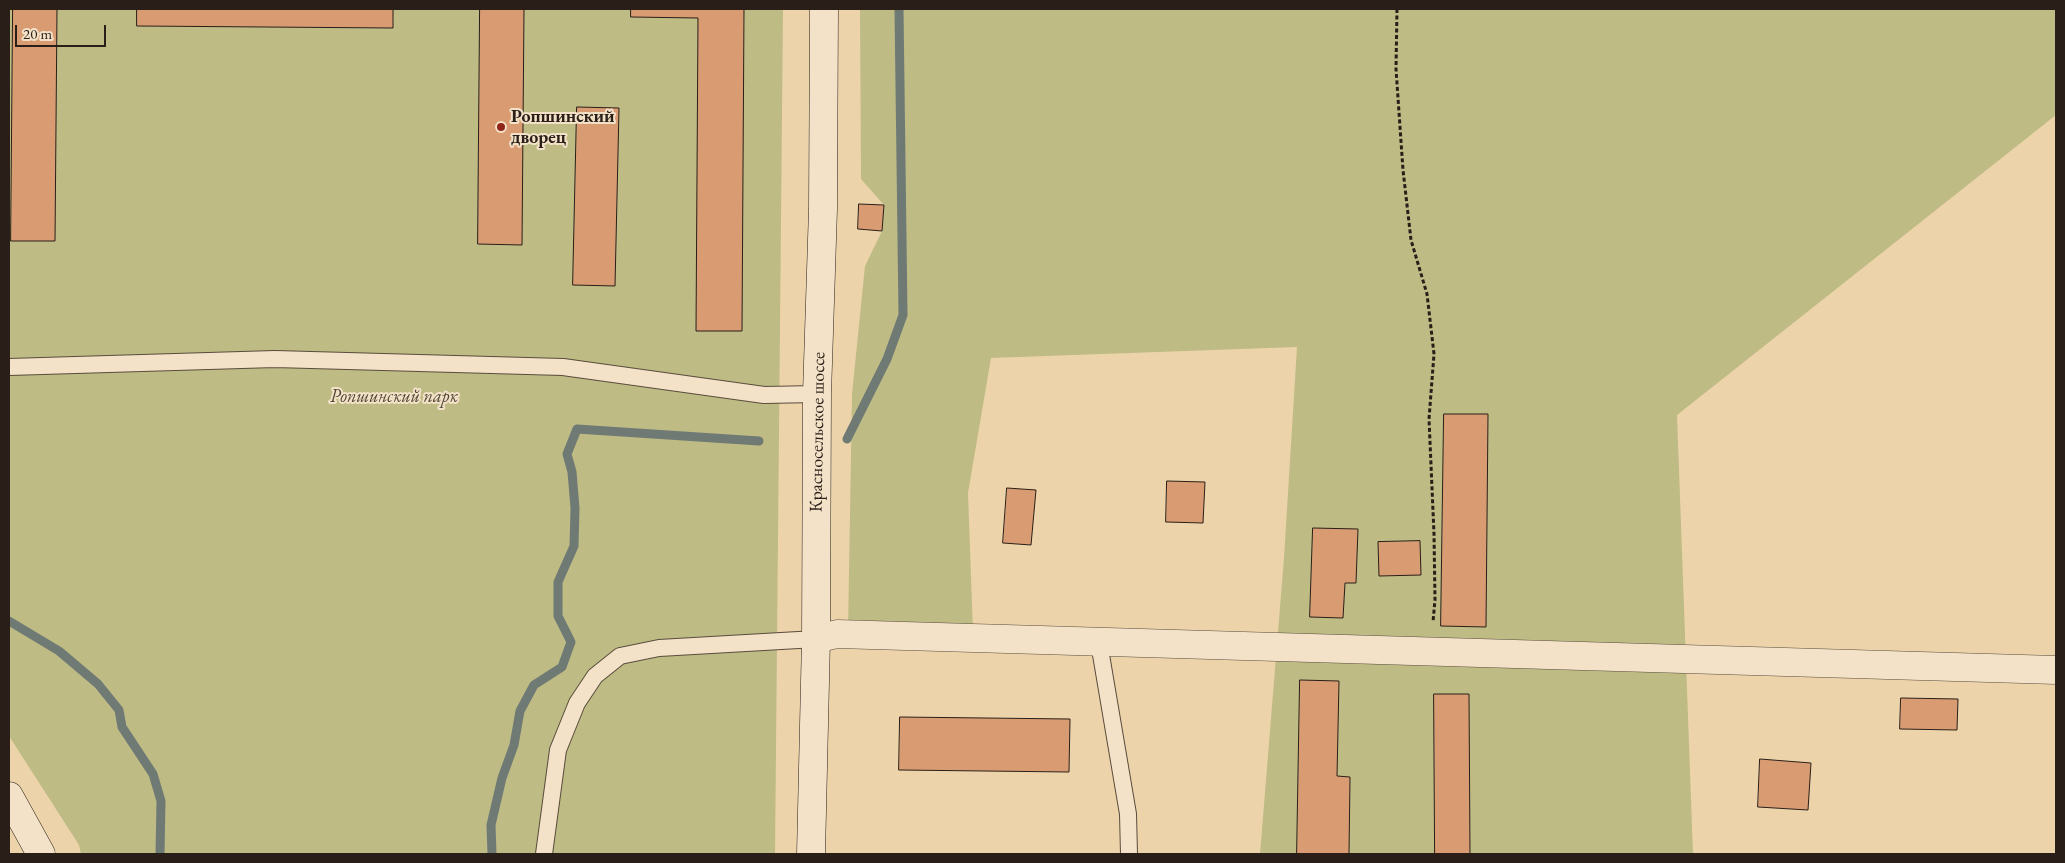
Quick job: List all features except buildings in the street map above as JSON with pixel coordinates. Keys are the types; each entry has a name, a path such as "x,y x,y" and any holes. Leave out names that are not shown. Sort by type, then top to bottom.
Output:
{"street":[{"name":"Красносельское шоссе","path":"811,854 816,639 817,394 822,209 824,9"},
{"path":"816,639 837,634 2056,670"},
{"path":"9,796 41,854"}],"lane":[{"path":"9,367 275,359 563,367 764,395 817,394"},
{"path":"544,854 558,750 577,703 595,676 620,656 659,648 816,639"},
{"path":"1099,643 1128,814 1129,854"}],"path":[{"path":"1397,9 1396,69 1403,170 1411,240 1426,294 1434,354 1429,419 1435,600 1430,652"}],"green space":[{"name":"Ропшинский парк","path":"9,9 783,9 775,854 81,854 79,845 9,736"},
{"path":"860,9 2056,9 2056,115 1677,415 1693,854 1260,854 1284,558 1297,347 991,358 968,493 973,632 848,632 852,394 865,266 882,231 884,205 861,179"}],"waterway":[{"path":"847,439 887,359 903,315 899,9"},
{"path":"492,854 491,825 502,778 514,745 520,711 534,685 562,667 571,642 558,616 558,582 574,546 575,508 572,472 567,454 577,429 759,441"},
{"path":"9,621 59,651 98,684 119,710 122,727 153,774 161,801 160,854"}],"place":[{"name":"Ропшинский дворец","path":"501,127"}]}
